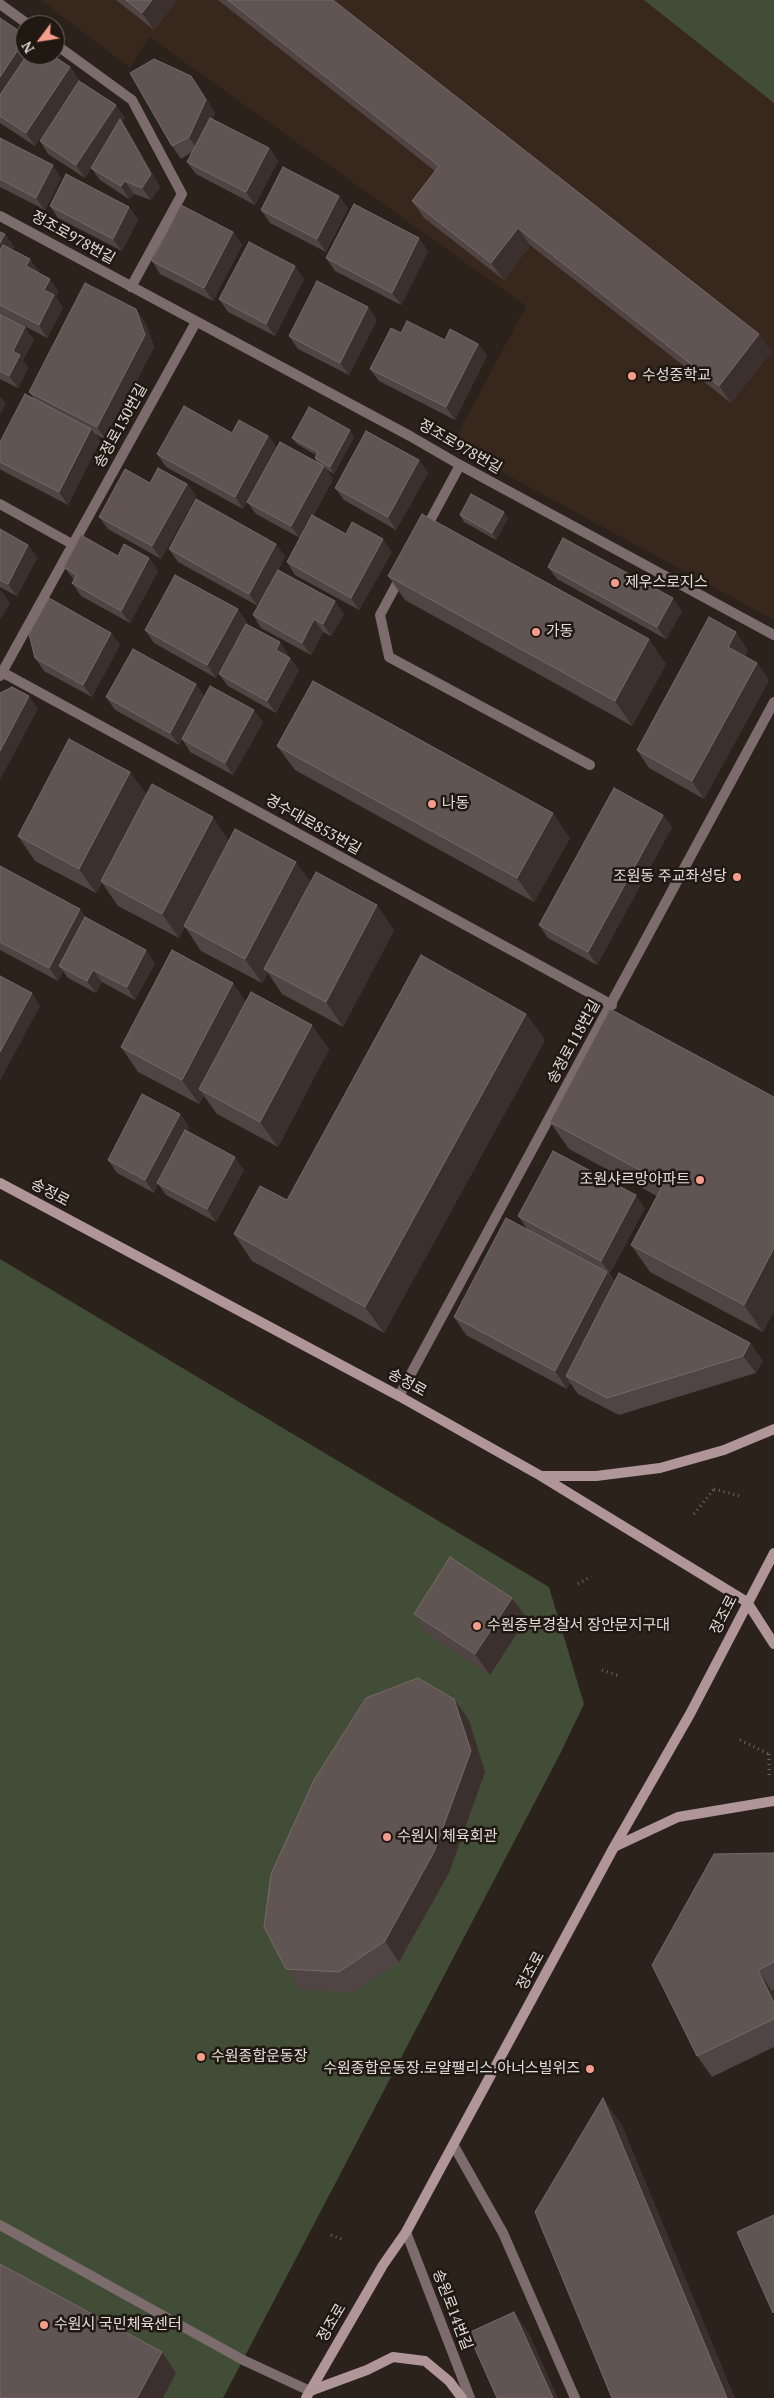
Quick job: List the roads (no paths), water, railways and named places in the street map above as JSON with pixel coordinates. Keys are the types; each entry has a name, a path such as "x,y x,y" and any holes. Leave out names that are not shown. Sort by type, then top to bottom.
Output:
{"street":[{"path":"0,4 15,15"},
{"path":"65,51 132,100 182,194 131,287"},
{"name":"정조로978번길","path":"0,216 410,436 774,635"},
{"name":"송정로130번길","path":"1,673 196,322"},
{"path":"422,536 460,465"},
{"path":"0,504 72,544"},
{"path":"408,562 380,615 389,657 590,765"},
{"name":"경수대로853번길","path":"1,673 612,1005"},
{"name":"송정로118번길","path":"399,1396 612,1005 774,702"},
{"name":"송정로","path":"0,1183 399,1396 541,1476 747,1602 774,1644"},
{"path":"541,1476 596,1476 660,1468 724,1450 774,1429"},
{"name":"정조로","path":"308,2394 383,2265 406,2232 454,2146 614,1847 690,1714 774,1553"},
{"path":"614,1847 678,1817 774,1801"},
{"path":"454,2146 503,2233 575,2398"},
{"path":"0,2225 308,2394 367,2370 393,2357 424,2361 449,2381 462,2398"},
{"name":"송원로14번길","path":"406,2232 470,2398"}],"place":[{"name":"수성중학교","path":"632,376"},
{"name":"제우스로지스","path":"615,583"},
{"name":"가동","path":"536,632"},
{"name":"나동","path":"432,804"},
{"name":"조원동 주교좌성당","path":"737,877"},
{"name":"조원샤르망아파트","path":"700,1180"},
{"name":"수원중부경찰서 장안문지구대","path":"477,1626"},
{"name":"수원시 체육회관","path":"387,1837"},
{"name":"수원종합운동장","path":"201,2057"},
{"name":"수원종합운동장.로얄팰리스.아너스빌위즈","path":"590,2069"},
{"name":"수원시 국민체육센터","path":"44,2325"}]}
